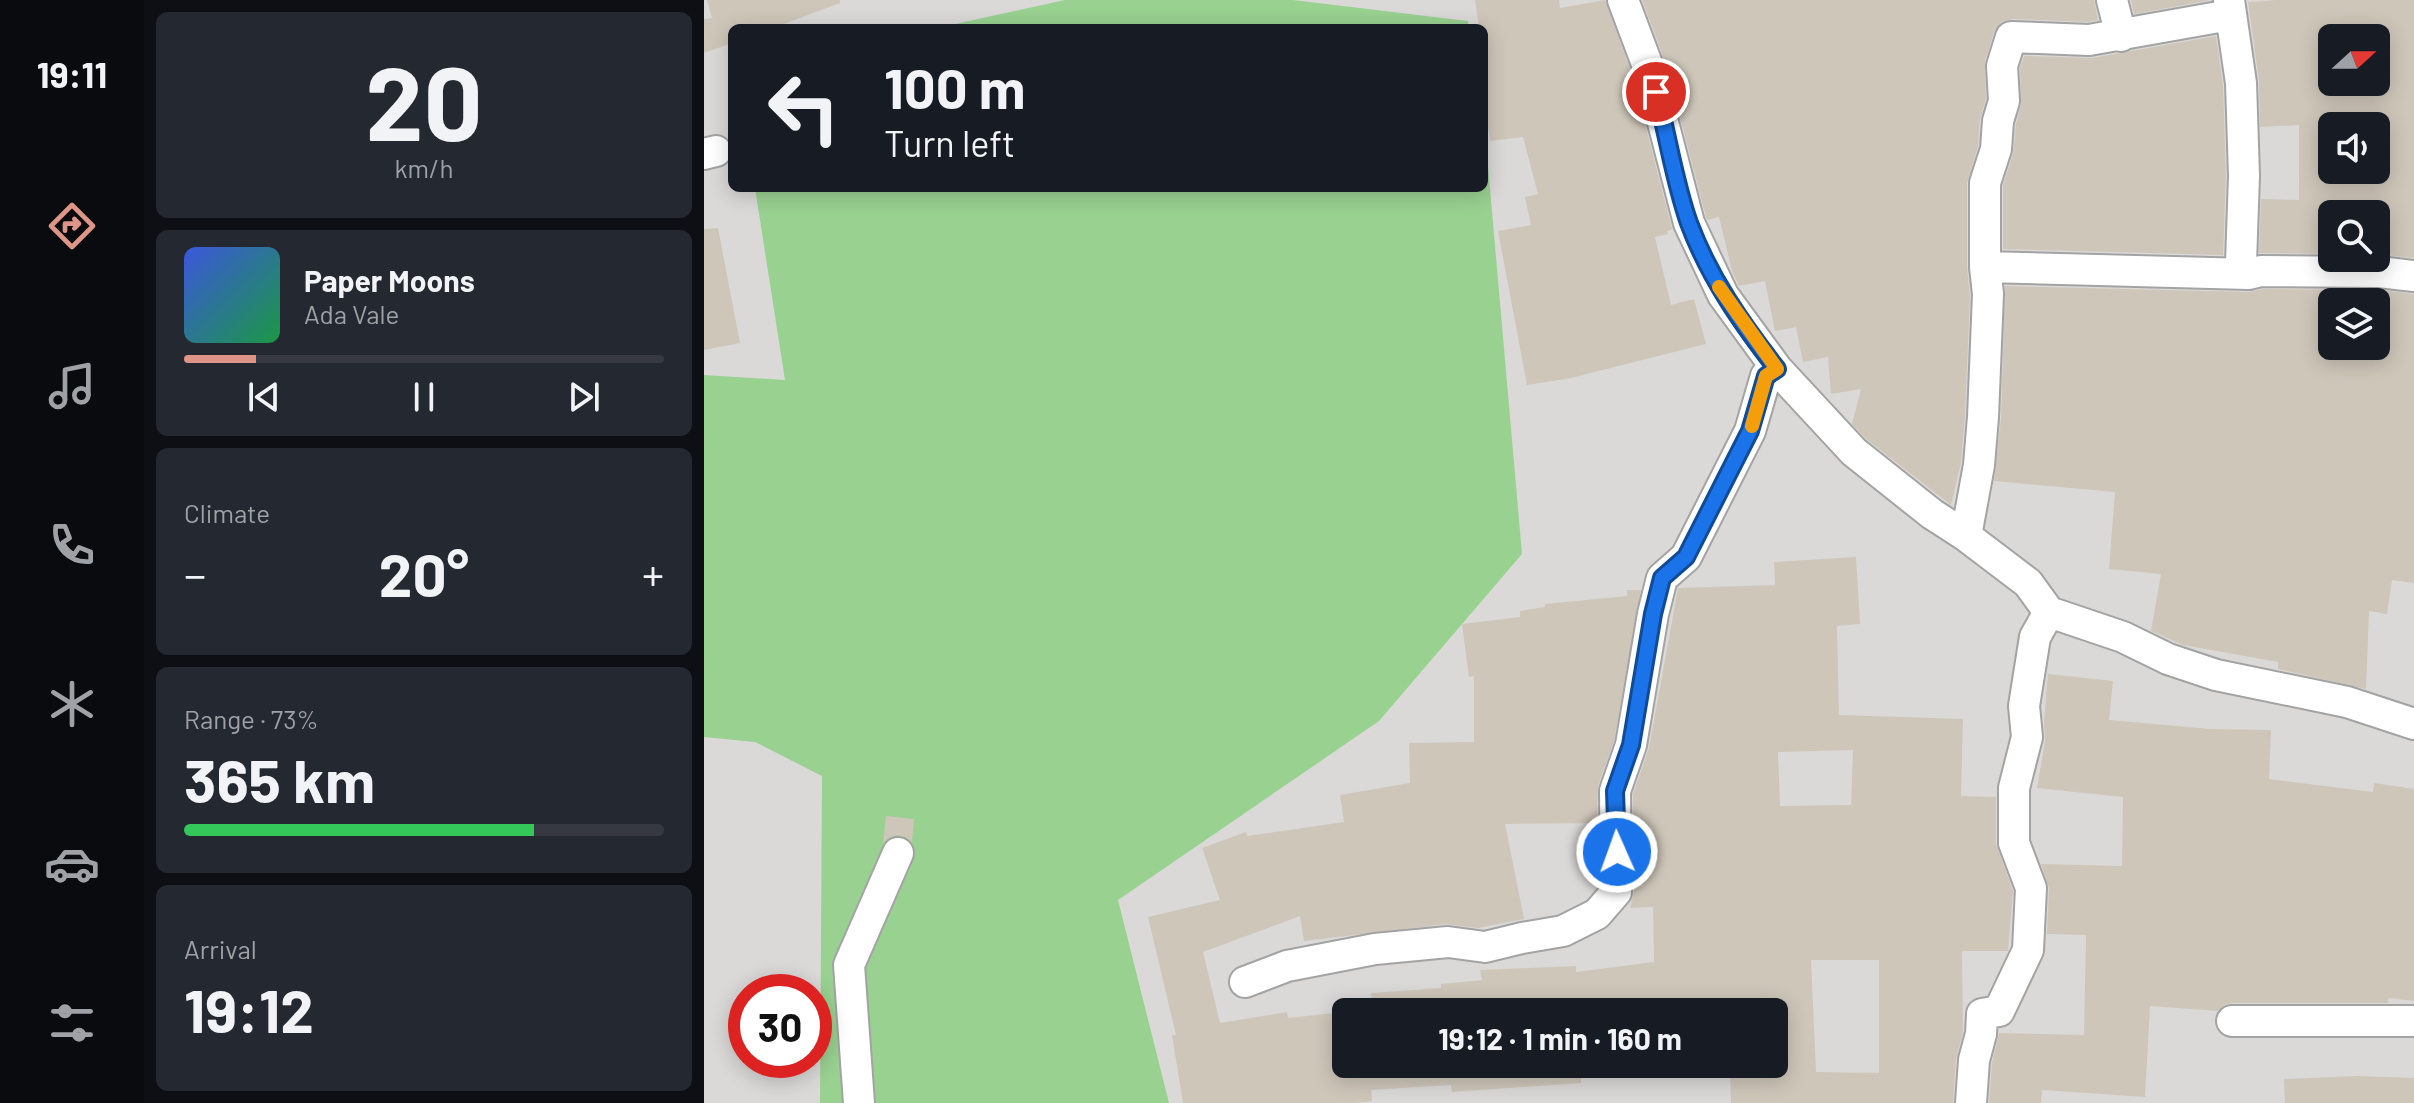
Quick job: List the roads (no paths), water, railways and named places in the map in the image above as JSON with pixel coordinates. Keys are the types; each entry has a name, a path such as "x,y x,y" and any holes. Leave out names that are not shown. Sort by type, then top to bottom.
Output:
{"street":[{"path":"1623,0 1650,72 1689,223 1723,295 1777,369 1854,452 1932,514 2028,583 2049,612 2123,637 2146,650 2216,675 2347,702 2414,724"},
{"path":"2112,0 2121,36"},
{"path":"1966,536 1982,429 1988,294 1985,183 1996,149 1998,121 2004,101 2002,66 2011,37 2089,40 2121,36 2229,8 2241,83 2244,176 2241,263 2249,274"},
{"path":"1985,267 2249,274 2261,271 2379,272 2414,276"},
{"path":"1245,982 1287,966 1375,949 1448,942 1485,947 1563,931 1597,914 1609,903 1616,892 1615,791 1631,745 1662,578 1686,557 1750,431 1766,376 1777,369"},
{"path":"1971,1103 1982,1014 1999,1011 2028,950 2031,888 2014,843 2014,788 2027,737 2024,706 2035,637 2049,612"},
{"path":"859,1103 849,965 898,853"},
{"path":"2232,1021 2414,1021"}]}
